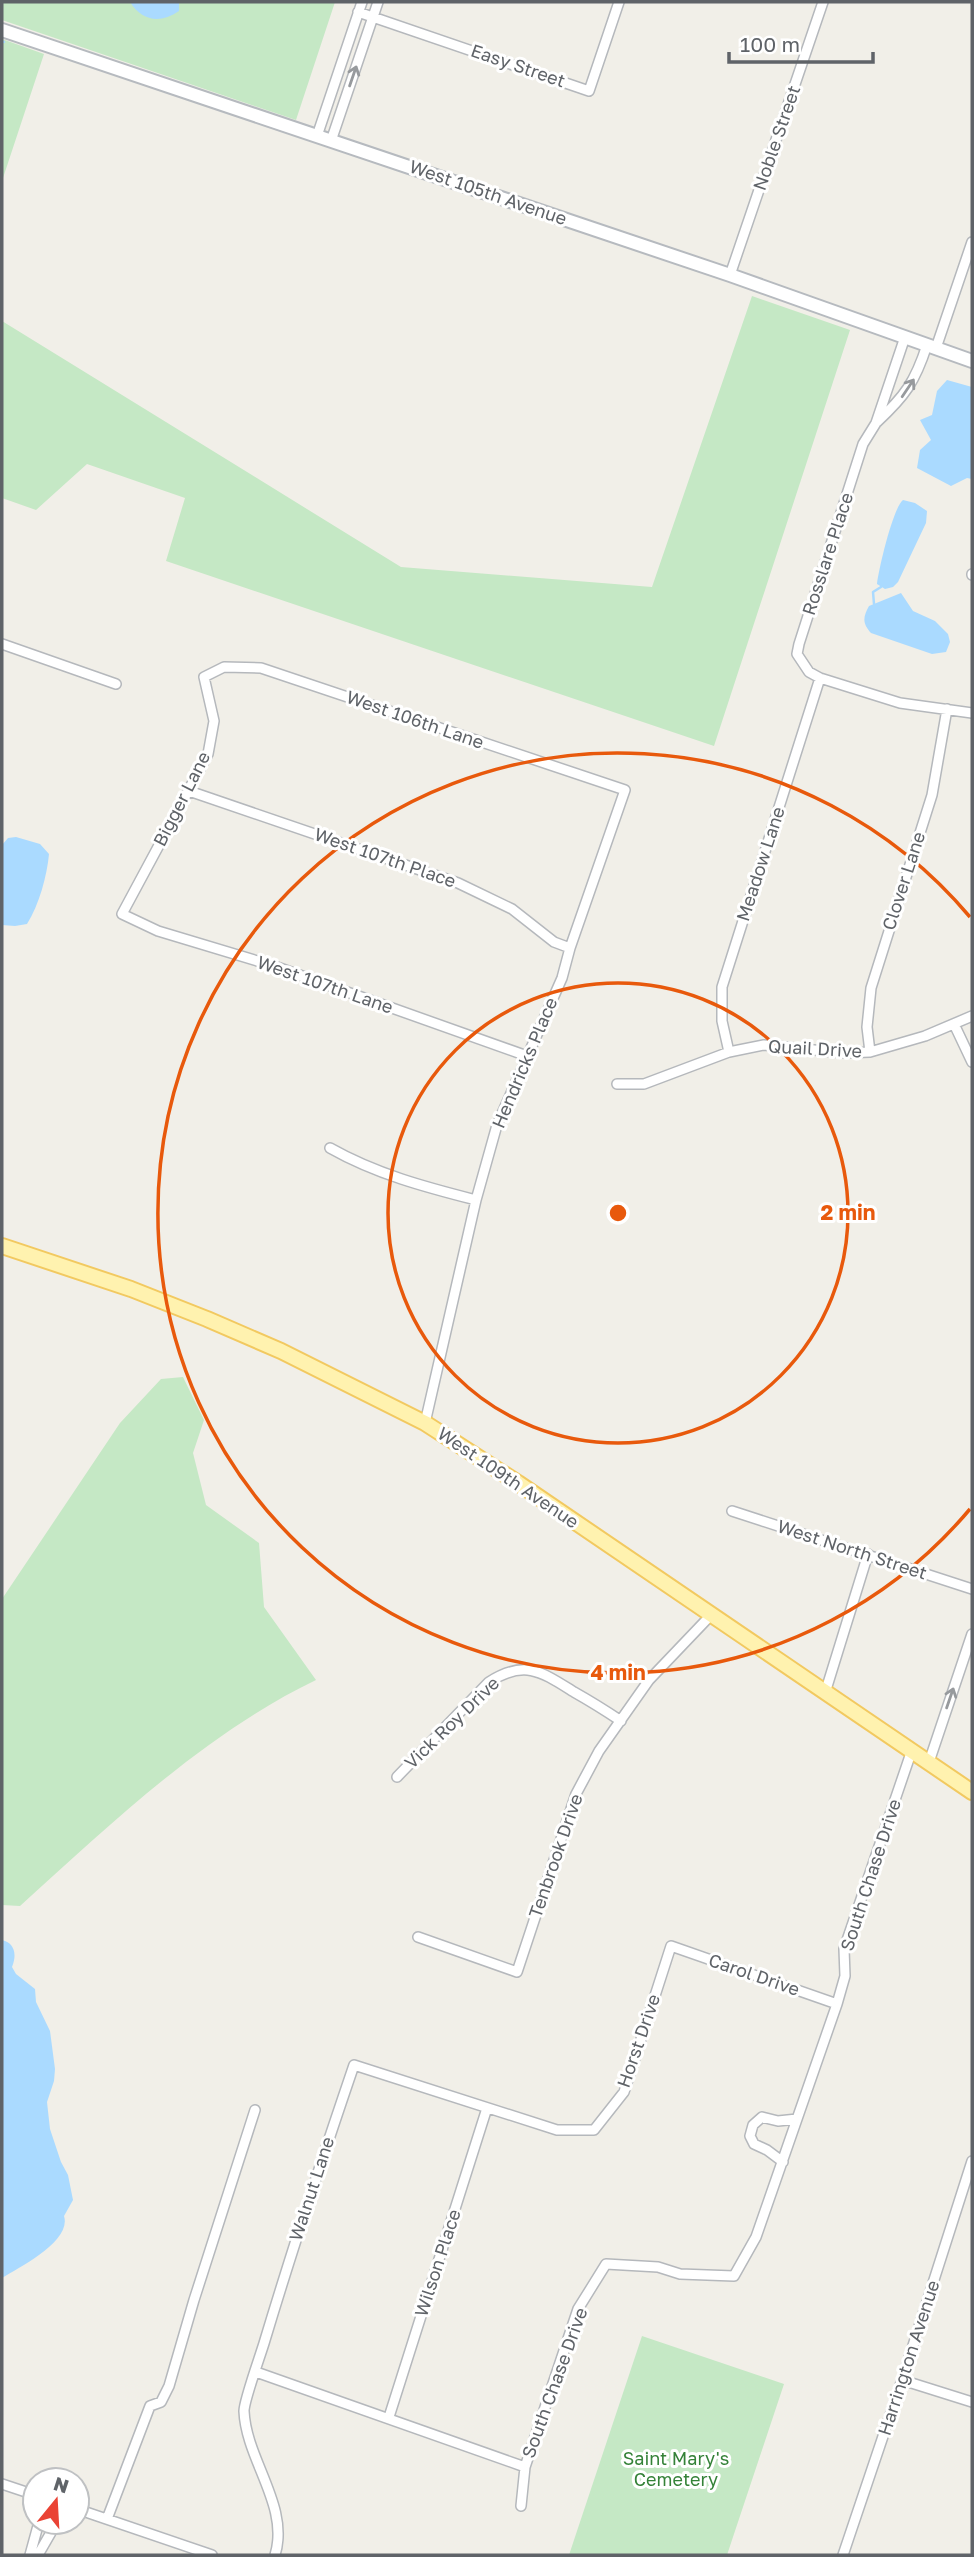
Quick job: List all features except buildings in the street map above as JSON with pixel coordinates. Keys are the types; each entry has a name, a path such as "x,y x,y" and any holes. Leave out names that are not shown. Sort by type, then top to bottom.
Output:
{"main road":[{"name":"West 109th Avenue","path":"2,1246 131,1289 207,1319 293,1357 425,1423 502,1472 972,1792"}],"street":[{"path":"317,136 362,2"},
{"path":"331,141 378,2"},
{"name":"Easy Street","path":"358,12 589,91 619,2"},
{"name":"Noble Street","path":"730,275 823,2"},
{"name":"West 105th Avenue","path":"2,30 730,275 972,361"},
{"name":"Rosslare Place","path":"876,423 900,400 918,374 932,347 972,242"},
{"name":"Rosslare Place","path":"820,678 808,672 802,664 797,654 799,643 863,444 876,423 905,337"},
{"path":"2,644 116,684"},
{"name":"West 106th Lane","path":"204,677 224,667 261,668 625,790"},
{"name":"Bigger Lane","path":"122,914 208,754 214,720 204,677"},
{"path":"820,678 900,702 972,713"},
{"name":"Meadow Lane","path":"729,1052 722,1021 722,987 820,678"},
{"name":"Clover Lane","path":"870,1052 867,1027 871,988 932,795 947,709"},
{"name":"Hendricks Place","path":"425,1423 476,1200 497,1125 562,978 569,948 625,790"},
{"name":"West 107th Place","path":"189,791 458,883 512,909 554,942 569,948"},
{"name":"West 107th Lane","path":"122,914 158,931 274,966 527,1056"},
{"name":"Quail Drive","path":"617,1084 644,1084 729,1052 764,1045 844,1053 870,1052 897,1046 972,1016"},
{"path":"954,1024 972,1062"},
{"path":"330,1148 354,1162 405,1182 476,1200"},
{"name":"West North Street","path":"732,1511 972,1589"},
{"path":"825,1693 868,1554"},
{"name":"Tenbrook Drive","path":"418,1937 517,1972 576,1794 599,1751 649,1680 711,1615"},
{"path":"929,1762 972,1634"},
{"name":"Vick Roy Drive","path":"397,1777 489,1682 513,1671 523,1669 543,1672 621,1721"},
{"name":"South Chase Drive","path":"521,2506 524,2467 578,2309 606,2264 658,2267 680,2274 734,2276 756,2237 837,2004 845,1976 844,1949 912,1750"},
{"name":"Carol Drive","path":"671,1946 837,2004"},
{"name":"Horst Drive","path":"594,2130 624,2092 671,1946"},
{"name":"Walnut Lane","path":"275,2555 279,2541 274,2506 252,2447 244,2410 297,2233 354,2065 557,2130 594,2130"},
{"name":"Wilson Place","path":"388,2417 487,2108"},
{"path":"107,2519 150,2406 161,2402 169,2386 256,2110"},
{"path":"783,2162 754,2144 750,2136 753,2125 762,2117 797,2119"},
{"name":"Harrington Avenue","path":"843,2555 972,2161"},
{"name":"South Chase Drive","path":"256,2372 524,2467"},
{"path":"902,2380 972,2402"},
{"path":"2,2484 21,2490"},
{"path":"91,2514 212,2555"},
{"path":"30,2555 35,2536"},
{"path":"38,2555 49,2536"}],"green space":[{"path":"2,2 335,2 296,120 2,20"},
{"path":"2,39 44,54 2,181"},
{"path":"752,296 850,330 714,746 166,561 185,498 87,464 36,510 2,498 2,321 401,567 652,587"},
{"path":"183,1377 204,1420 193,1453 206,1505 259,1543 264,1607 316,1680 235,1726 197,1753 125,1812 20,1906 2,1905 2,1599 120,1423 161,1379"},
{"name":"Saint Mary's Cemetery","path":"642,2336 784,2384 727,2555 569,2555"}],"water":[{"path":"130,2 179,2 179,11 165,18 146,17"},
{"path":"947,380 972,387 972,479 967,478 951,486 917,468 920,450 931,440 920,420 932,415 937,391"},
{"path":"903,500 915,503 927,511 926,523 898,582 885,589 877,584 878,576 891,526"},
{"path":"901,593 913,611 935,621 948,634 950,642 946,652 932,654 871,633 864,620 869,606"},
{"path":"16,837 40,844 49,854 48,863 39,899 27,924 2,925 2,845 8,838"},
{"path":"2,1940 14,1950 12,1967 16,1974 35,1989 36,2002 50,2031 55,2069 47,2102 50,2129 68,2175 73,2200 64,2216 60,2235 53,2244 2,2278"}],"waterway":[{"path":"874,604 873,592 881,587"}]}
